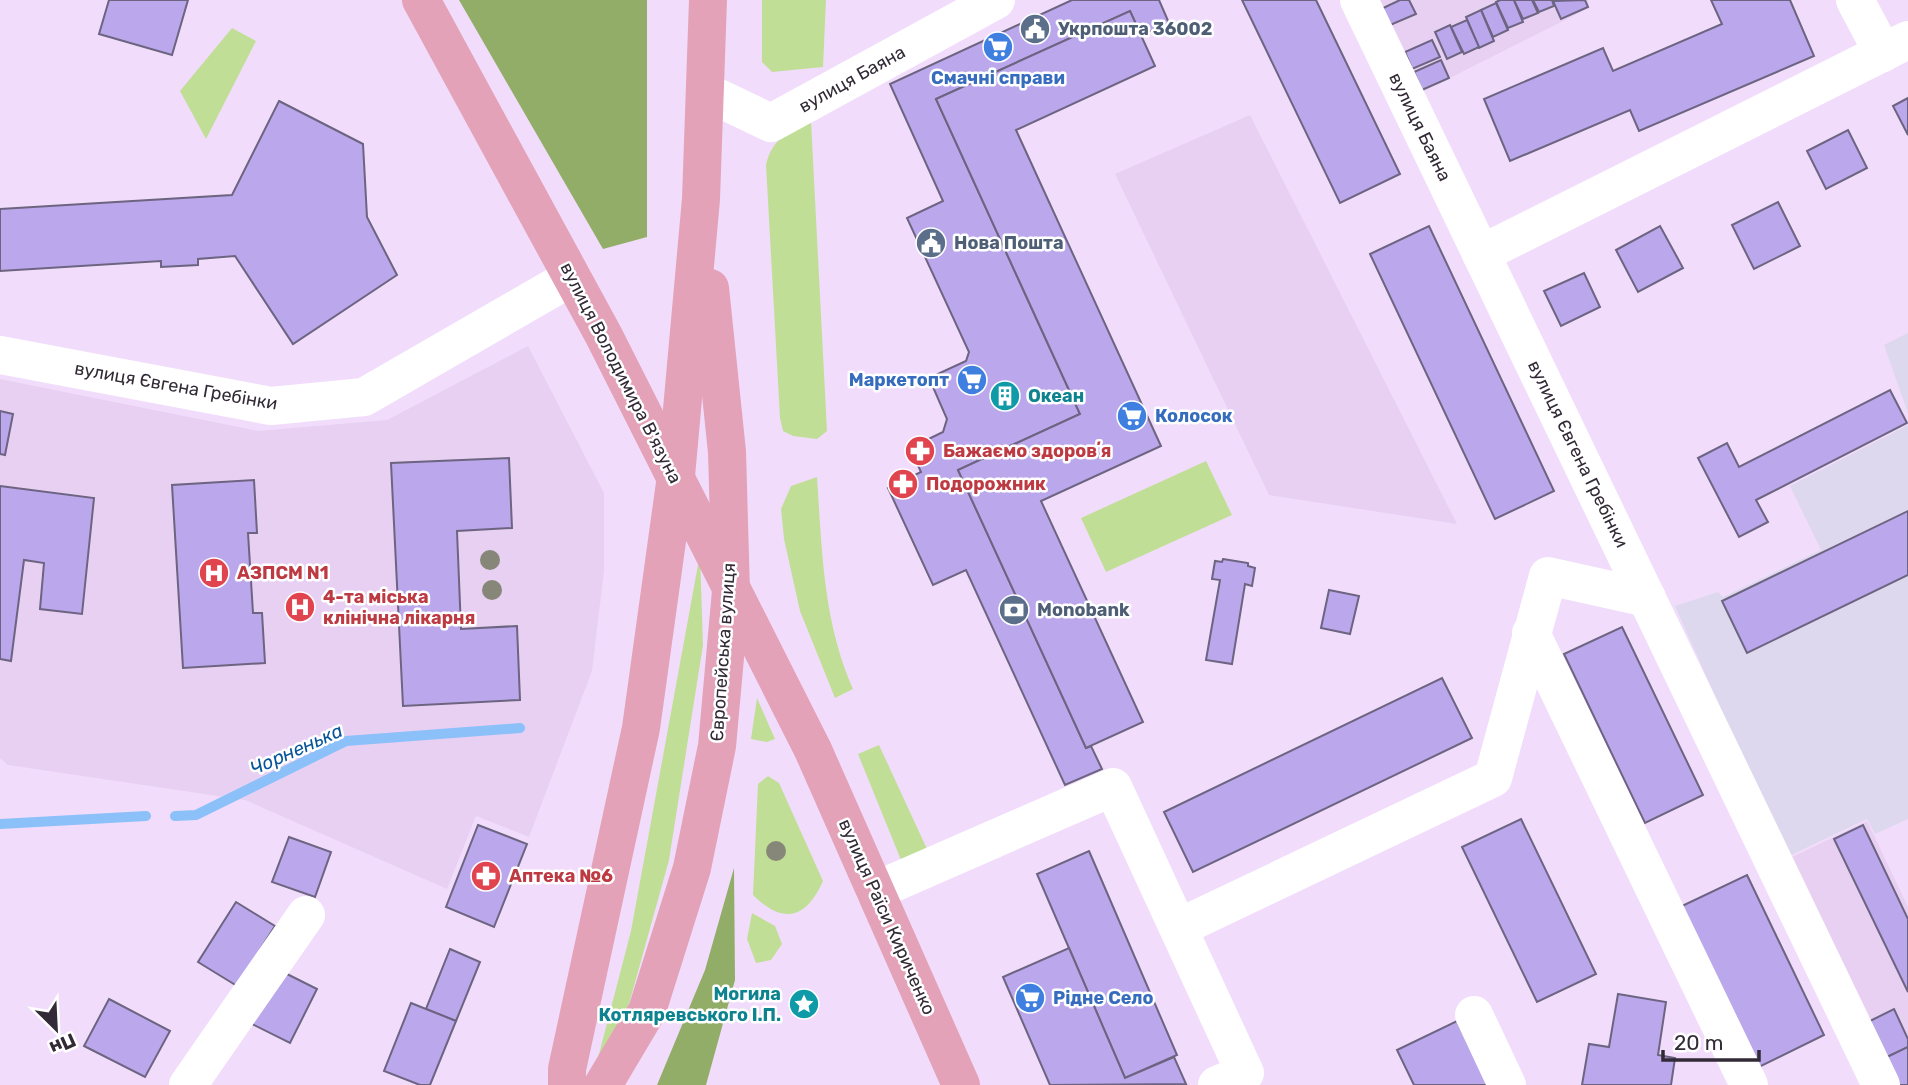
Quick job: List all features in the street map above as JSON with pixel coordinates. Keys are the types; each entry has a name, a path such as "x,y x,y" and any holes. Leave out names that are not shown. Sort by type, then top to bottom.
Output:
{"main road":[{"name":"вулиця Володимира В'язуна","path":"421,0 572,277 676,476 731,591 813,750"},
{"name":"Європейська вулиця","path":"567,1085 567,1069 641,729 676,476 701,199 708,0"},
{"name":"Європейська вулиця","path":"603,1085 647,1011 692,868 715,760 731,591 727,452 701,199"},
{"name":"вулиця Раїси Кириченко","path":"813,750 961,1085"}],"street":[{"name":"вулиця Баяна","path":"706,93 771,123 996,0"},
{"name":"вулиця Баяна","path":"1359,0 1481,254"},
{"path":"1481,254 1896,47 1856,0"},
{"name":"вулиця Євгена Гребінки","path":"1481,254 1881,1085"},
{"name":"вулиця Євгена Гребінки","path":"0,355 271,406 364,397 572,277"},
{"path":"1180,927 1493,778 1548,576 1647,598"},
{"path":"1531,633 1749,1085"},
{"path":"875,891 1113,787 1180,927 1245,1073 1217,1085"},
{"path":"188,1085 306,915"},
{"path":"1474,1016 1507,1085"}],"shaded area":[{"path":"1369,0 1588,0 1589,8 1422,92"},
{"path":"1250,115 1457,524 1269,495 1115,174"},
{"path":"1908,333 1908,413 1884,345"},
{"name":"4-та міська клінічна лікарня","path":"528,346 604,493 604,571 592,671 529,837 476,816 447,889 245,800 8,765 0,758 0,379 258,431 387,420"},
{"path":"1908,425 1908,819 1875,834 1867,819 1787,857 1675,606 1718,592 1723,597 1821,550 1790,486"},
{"path":"1867,821 1908,907 1908,1085 1899,1085 1790,858"}],"green space":[{"path":"459,0 647,0 647,237 603,249"},
{"path":"762,0 826,0 823,67 772,72 762,62"},
{"path":"232,28 256,41 206,139 180,91"},
{"path":"811,121 827,431 817,439 793,436 783,431 780,418 766,165 777,142"},
{"path":"1206,461 1232,515 1106,572 1081,518"},
{"path":"817,477 830,611 835,637 853,689 835,698 800,611 784,539 781,509 791,486"},
{"path":"700,554 703,645 669,860 629,1004 591,1085 631,931"},
{"path":"757,698 775,739 767,742 751,739"},
{"path":"879,745 927,849 901,860 858,754"},
{"path":"768,776 779,783 823,881 809,903 793,914 774,911 753,895 758,784"},
{"path":"734,868 735,980 706,1085 657,1085 705,970"},
{"path":"752,913 775,926 782,944 771,960 756,963 747,939"}],"building":[{"path":"109,0 188,0 172,55 99,34"},
{"name":"Океан","path":"1072,0 1159,0 1169,23 1141,35 1130,11 936,99 1080,414 958,470 1086,748 1091,746 1102,769 1065,785 966,570 933,585 888,488 921,472 910,448 943,432 947,419 929,378 966,361 969,352 907,218 943,201 890,84"},
{"path":"1242,0 1316,0 1400,174 1340,203"},
{"path":"1400,0 1409,0 1416,14 1388,26 1381,9"},
{"path":"1514,0 1523,22 1508,28 1496,2"},
{"path":"1514,0 1532,0 1538,13 1523,19"},
{"path":"1533,0 1552,0 1554,6 1539,12"},
{"path":"1585,0 1588,7 1561,19 1553,1"},
{"path":"1711,0 1790,0 1814,56 1639,131 1630,110 1510,161 1484,99 1603,48 1613,71 1722,24"},
{"path":"1496,3 1508,30 1493,37 1481,10"},
{"path":"1481,10 1494,41 1479,48 1466,17"},
{"path":"1130,11 1155,66 1016,130 1161,446 1041,501 1143,722 1086,748 958,470 1080,414 936,99"},
{"path":"1467,20 1479,47 1464,54 1451,27"},
{"path":"1450,25 1462,52 1447,59 1435,32"},
{"path":"1432,40 1440,57 1412,69 1405,52"},
{"path":"1441,60 1449,78 1422,90 1414,72"},
{"path":"1908,98 1908,135 1893,106"},
{"path":"279,101 363,144 367,217 397,275 293,344 235,256 198,259 198,265 161,267 161,261 0,271 0,209 232,195"},
{"path":"1848,130 1867,168 1826,189 1807,151"},
{"path":"1778,202 1800,246 1754,269 1732,225"},
{"path":"1429,226 1554,491 1495,519 1370,254"},
{"path":"1660,226 1683,268 1638,292 1616,250"},
{"path":"1584,273 1600,307 1561,326 1544,291"},
{"path":"1890,390 1907,423 1756,500 1768,522 1739,537 1698,458 1727,443 1739,467"},
{"path":"0,411 13,414 5,455 0,454"},
{"path":"509,458 512,528 457,531 461,629 517,626 520,700 403,706 391,463"},
{"name":"АЗПСМ N1","path":"254,480 257,533 248,533 253,613 262,613 265,663 183,668 172,485"},
{"path":"0,486 94,498 82,614 40,609 44,563 24,560 11,661 0,659"},
{"path":"1908,511 1908,575 1747,653 1722,601"},
{"path":"1223,559 1248,563 1248,566 1255,568 1252,586 1245,584 1232,664 1206,660 1220,580 1212,579 1215,561 1222,562"},
{"path":"1329,590 1359,596 1350,634 1321,628"},
{"path":"1622,627 1703,795 1645,823 1564,654"},
{"path":"1442,678 1472,738 1193,872 1164,812"},
{"path":"1521,819 1596,974 1537,1002 1462,847"},
{"name":"Аптека №6","path":"478,825 527,844 494,927 446,907"},
{"path":"1863,825 1908,919 1908,992 1834,839"},
{"path":"289,837 331,852 315,897 272,882"},
{"path":"1089,851 1177,1055 1125,1078 1037,874"},
{"path":"1747,875 1824,1035 1759,1067 1682,906"},
{"path":"236,902 275,926 237,986 198,962"},
{"path":"1069,948 1125,1078 1174,1057 1186,1084 1050,1085 1003,977"},
{"path":"450,949 480,962 456,1021 426,1009"},
{"path":"277,969 317,989 290,1043 250,1023"},
{"path":"1618,994 1666,1002 1658,1055 1675,1058 1671,1085 1582,1085 1589,1044 1609,1047"},
{"path":"109,999 170,1031 145,1077 84,1046"},
{"path":"411,1003 456,1021 430,1085 420,1085 384,1071"},
{"path":"1894,1009 1908,1039 1908,1047 1885,1058 1868,1022"},
{"path":"1457,1021 1488,1085 1414,1085 1397,1050"},
{"path":"1908,1047 1908,1085 1897,1085 1885,1058"}],"waterway":[{"name":"Чорненька","path":"175,816 196,815 346,741 520,728"},
{"name":"Чорненька","path":"0,824 146,816"}],"place":[{"name":"Укрпошта 36002","path":"1035,29"},
{"name":"Смачні справи","path":"998,47"},
{"name":"Нова Пошта","path":"931,243"},
{"name":"Маркетопт","path":"972,380"},
{"name":"Океан","path":"1005,396"},
{"name":"Колосок","path":"1132,416"},
{"name":"Бажаємо здоровʼя","path":"920,451"},
{"name":"Подорожник","path":"903,484"},
{"name":"АЗПСМ N1","path":"214,573"},
{"name":"4-та міська клінічна лікарня","path":"300,607"},
{"name":"Monobank","path":"1014,610"},
{"name":"Аптека №6","path":"486,876"},
{"name":"Рідне Село","path":"1030,998"},
{"name":"Могила Котляревського І.П.","path":"804,1004"}]}
